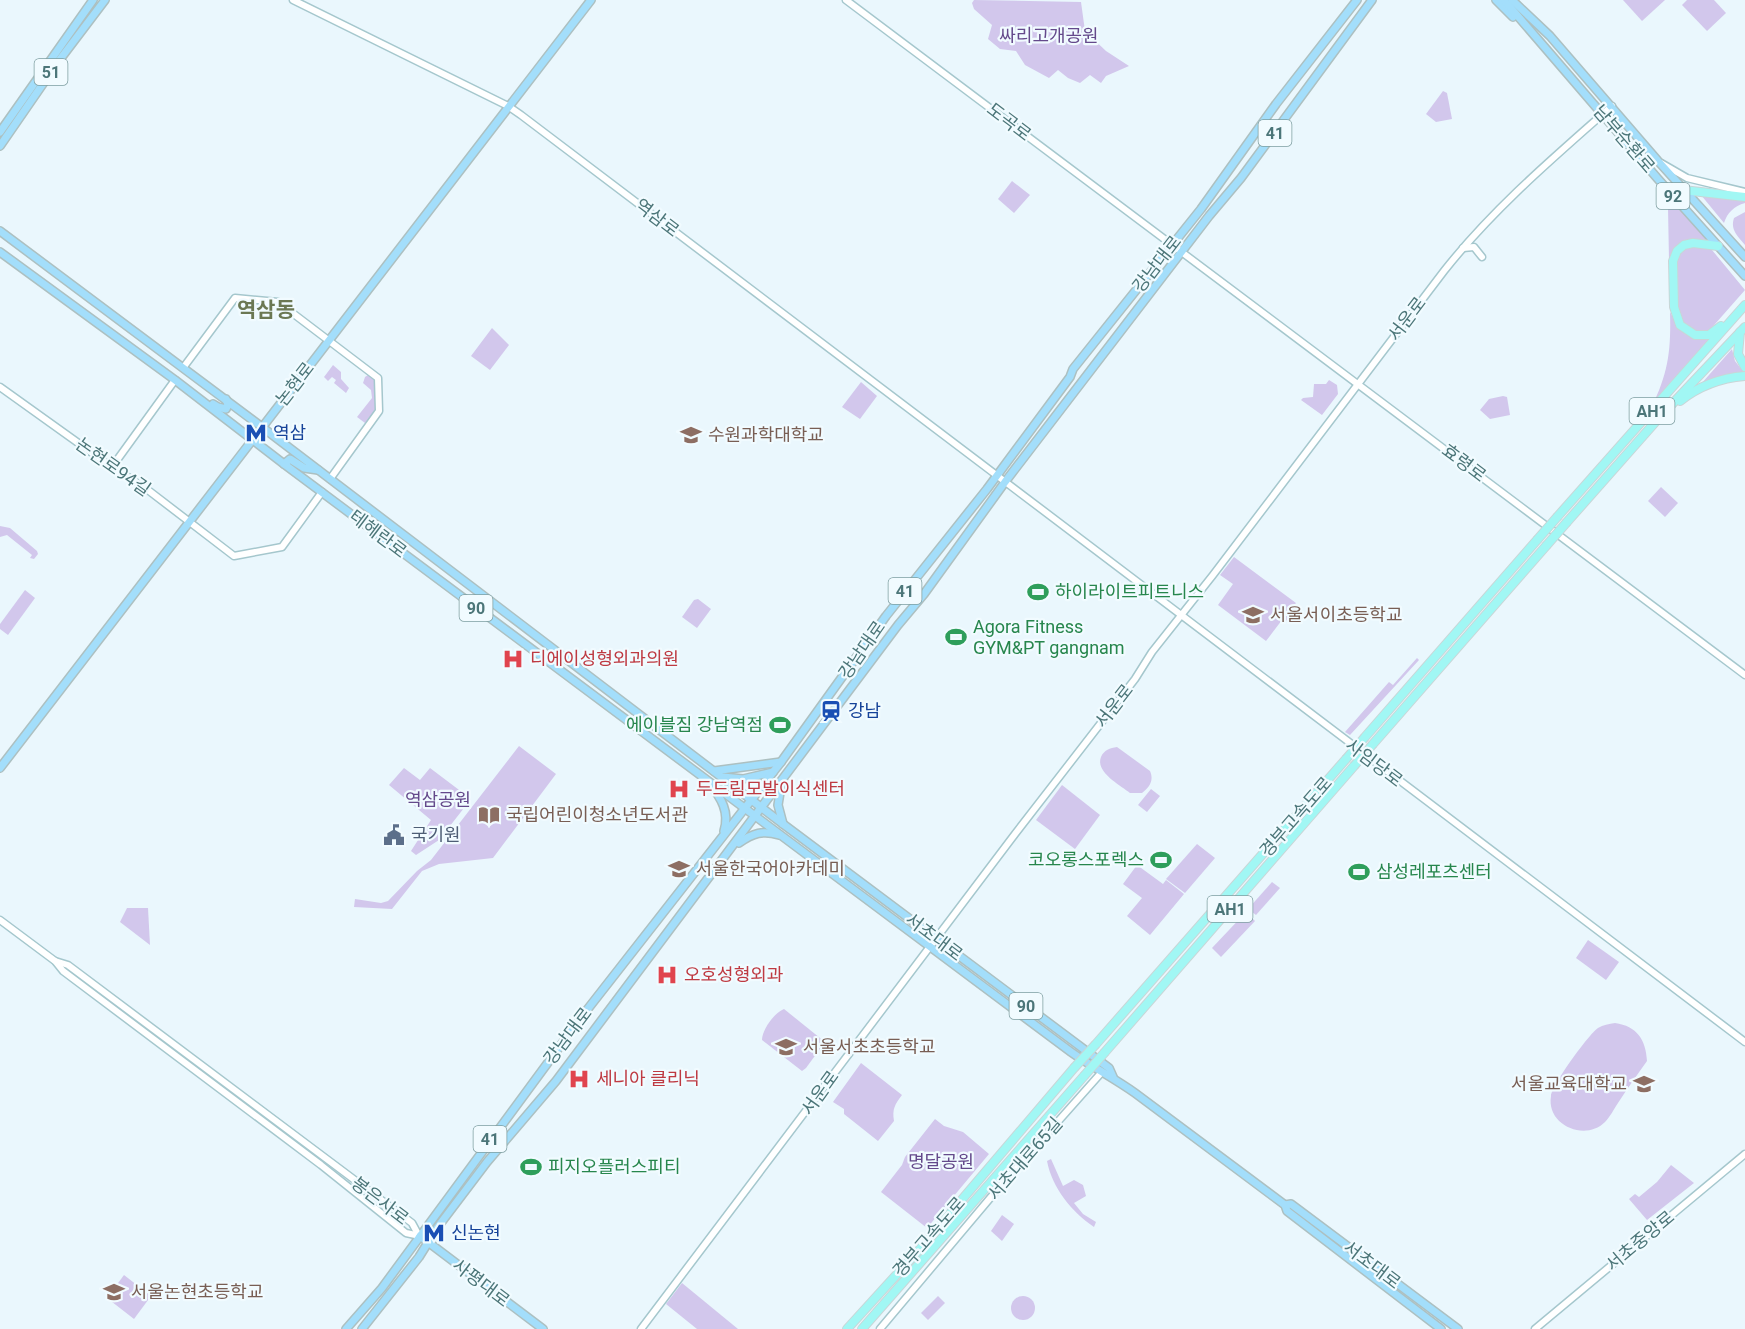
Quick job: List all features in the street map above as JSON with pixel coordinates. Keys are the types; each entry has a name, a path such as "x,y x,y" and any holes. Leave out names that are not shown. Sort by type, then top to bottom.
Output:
{"highway":[{"path":"1683,190 1745,197"},
{"path":"1718,246 1690,243 1682,247 1675,255 1673,261 1674,307 1678,321 1685,330 1692,334 1706,335 1715,331 1744,306"},
{"name":"경부고속도로","path":"847,1329 919,1250 1074,1068 1744,306"},
{"path":"1743,329 1738,354 1745,368"},
{"name":"경부고속도로","path":"862,1329 1567,522 1658,419 1743,329"},
{"path":"1658,419 1699,388 1720,380 1745,376"}],"main road":[{"name":"51","path":"0,132 93,0"},
{"name":"51","path":"0,146 58,62 105,0"},
{"name":"역삼로","path":"293,0 508,106 1005,482"},
{"name":"논현로","path":"0,768 591,0"},
{"name":"도곡로","path":"846,0 1180,253"},
{"name":"강남대로","path":"346,1329 382,1288 576,1024 781,762 886,616 997,475 1070,377 1073,369 1201,209 1276,104 1357,0"},
{"name":"강남대로","path":"362,1329 429,1243 437,1228 475,1178 556,1081 898,625 924,594 1005,482 1180,253 1241,178 1372,0"},
{"path":"1496,0 1533,36"},
{"name":"남부순환로","path":"1504,0 1533,36 1745,276"},
{"name":"남부순환로","path":"1512,0 1542,27 1683,190 1745,257"},
{"path":"1520,0 1542,27"},
{"name":"서운로","path":"641,1329 1460,250 1476,231 1531,178 1612,106"},
{"path":"1658,161 1687,178 1745,192"},
{"name":"테헤란로","path":"0,231 226,399 752,800"},
{"path":"1460,250 1467,246 1474,247 1482,257"},
{"name":"테헤란로","path":"0,252 193,393 284,464 756,816"},
{"name":"효령로","path":"1180,253 1745,675"},
{"path":"183,368 235,298 279,302 378,378 379,411 330,479"},
{"path":"112,467 175,380"},
{"name":"논현로94길","path":"0,387 112,467 144,487 234,556 282,547 322,492"},
{"path":"193,393 223,409 227,407 226,399"},
{"path":"284,464 290,459 304,468 318,470"},
{"name":"사임당로","path":"1005,482 1745,1042"},
{"path":"714,771 781,762"},
{"path":"721,777 743,779 773,772"},
{"path":"702,775 723,803 726,818 722,836"},
{"path":"783,781 778,805 783,824"},
{"path":"715,784 734,795 738,793 737,789"},
{"name":"서초대로","path":"752,800 1109,1068 1113,1077"},
{"name":"서초대로","path":"756,816 1101,1073 1113,1077 1284,1205 1287,1211 1441,1329"},
{"path":"733,847 753,834 762,832 787,838"},
{"name":"봉은사로","path":"0,920 55,961 63,971 328,1171 406,1233 420,1236"},
{"name":"봉은사로","path":"55,961 68,965 412,1223 420,1236"},
{"name":"서초대로65길","path":"880,1329 991,1197 1101,1073"},
{"name":"서초중앙로","path":"1535,1329 1745,1154"},
{"name":"서초대로","path":"1284,1205 1291,1204 1458,1329"},
{"name":"사평대로","path":"420,1236 543,1329"}],"green space":[{"name":"싸리고개공원","path":"974,0 1081,2 1085,31 1106,51 1129,66 1106,76 1101,83 1090,75 1080,83 1068,78 1058,70 1049,78 1025,65 1016,51 1000,49 988,39 992,25 974,9 972,3"},
{"path":"1623,0 1665,0 1642,21"},
{"path":"1687,0 1714,0 1726,13 1707,31 1682,5"},
{"path":"1443,91 1447,93 1452,119 1436,122 1426,114"},
{"path":"1012,181 1030,195 1014,213 998,199"},
{"path":"1663,190 1707,240 1684,242 1675,249 1669,260 1668,208"},
{"path":"1701,195 1745,201 1745,203 1732,210 1724,223"},
{"path":"1745,212 1745,245 1735,233 1733,222 1734,218"},
{"path":"1695,245 1712,250 1745,290 1708,332 1695,332 1685,326 1677,309 1676,256 1683,249"},
{"path":"1670,312 1686,333 1712,338 1654,402 1668,358"},
{"path":"492,328 509,345 490,370 471,356"},
{"path":"1732,349 1735,361 1745,374 1728,374 1701,384"},
{"path":"333,365 341,372 341,379 349,388 346,393 334,383 336,380 332,377 328,381 324,377"},
{"path":"368,375 376,382 376,411 365,423 357,417 372,398 371,390 363,383"},
{"path":"1329,380 1337,385 1338,394 1322,415 1301,400 1313,397 1314,384 1326,384"},
{"path":"861,382 877,396 860,419 842,407"},
{"path":"1507,397 1510,415 1490,419 1480,410 1489,399"},
{"path":"1661,487 1678,503 1665,517 1648,501"},
{"path":"0,526 10,528 37,551 38,554 34,559 30,558 32,555 7,535 0,537"},
{"path":"1234,557 1296,603 1288,613 1289,617 1286,621 1282,620 1266,641 1218,605 1233,584 1220,575"},
{"path":"25,590 35,598 8,635 0,629 0,624"},
{"path":"698,599 711,609 697,628 682,617 694,600"},
{"path":"1417,658 1419,660 1350,735 1345,732 1389,682 1393,685"},
{"path":"519,746 556,774 493,858 439,864 422,871 392,909 354,907 355,899 381,903 388,901 431,860"},
{"path":"1117,747 1150,771 1152,777 1150,783 1142,793 1130,793 1110,778 1102,768 1100,763 1102,755"},
{"name":"역삼공원","path":"404,768 420,780 430,768 471,799 439,840 416,855 411,851 431,820 389,785"},
{"path":"1062,785 1100,815 1075,849 1036,820"},
{"path":"1151,789 1160,796 1147,812 1138,805"},
{"path":"1197,844 1215,858 1185,893 1166,879"},
{"path":"1137,865 1163,884 1166,880 1184,894 1150,935 1127,916 1142,898 1123,884"},
{"path":"1272,882 1280,888 1256,915 1248,909"},
{"path":"127,908 148,908 150,945 120,922"},
{"path":"1246,912 1255,921 1221,957 1212,948"},
{"path":"1588,940 1619,962 1606,980 1576,958"},
{"path":"784,1009 825,1042 802,1071 762,1040 769,1022"},
{"path":"1615,1023 1629,1027 1639,1035 1645,1047 1647,1061 1605,1122 1597,1128 1587,1130 1569,1127 1555,1115 1551,1106 1553,1090 1571,1060 1593,1032 1602,1026"},
{"path":"861,1063 902,1095 893,1113 894,1121 878,1141 844,1114 844,1109 833,1102"},
{"name":"명달공원","path":"935,1119 944,1126 963,1132 989,1154 927,1228 881,1192"},
{"path":"1051,1159 1063,1186 1074,1180 1083,1185 1086,1196 1074,1203 1083,1214 1096,1222 1094,1227 1071,1207 1058,1190 1047,1161"},
{"path":"1671,1165 1694,1183 1647,1220 1629,1199 1635,1194 1639,1197 1657,1182"},
{"path":"1002,1215 1014,1224 1002,1241 991,1231"},
{"path":"124,1275 151,1296 134,1319 107,1298"},
{"path":"682,1283 738,1329 697,1329 666,1304"},
{"path":"938,1296 945,1303 928,1320 921,1313"},
{"path":"1023,1296 1031,1300 1035,1308 1031,1316 1023,1320 1015,1316 1011,1308 1015,1300"}],"place":[{"name":"역삼","path":"256,433"},
{"name":"수원과학대학교","path":"691,435"},
{"name":"하이라이트피트니스","path":"1038,592"},
{"name":"서울서이초등학교","path":"1253,615"},
{"name":"Agora Fitness GYM&PT gangnam","path":"956,637"},
{"name":"디에이성형외과의원","path":"513,659"},
{"name":"강남","path":"831,711"},
{"name":"에이블짐 강남역점","path":"780,725"},
{"name":"두드림모발이식센터","path":"679,789"},
{"name":"국립어린이청소년도서관","path":"489,815"},
{"name":"국기원","path":"394,835"},
{"name":"코오롱스포렉스","path":"1161,860"},
{"name":"서울한국어아카데미","path":"679,869"},
{"name":"삼성레포츠센터","path":"1359,872"},
{"name":"오호성형외과","path":"667,975"},
{"name":"서울서초초등학교","path":"786,1047"},
{"name":"세니아 클리닉","path":"579,1079"},
{"name":"서울교육대학교","path":"1644,1084"},
{"name":"피지오플러스피티","path":"531,1167"},
{"name":"신논현","path":"434,1233"},
{"name":"서울논현초등학교","path":"114,1292"}],"district":[{"name":"역삼동","path":"266,310"}]}
